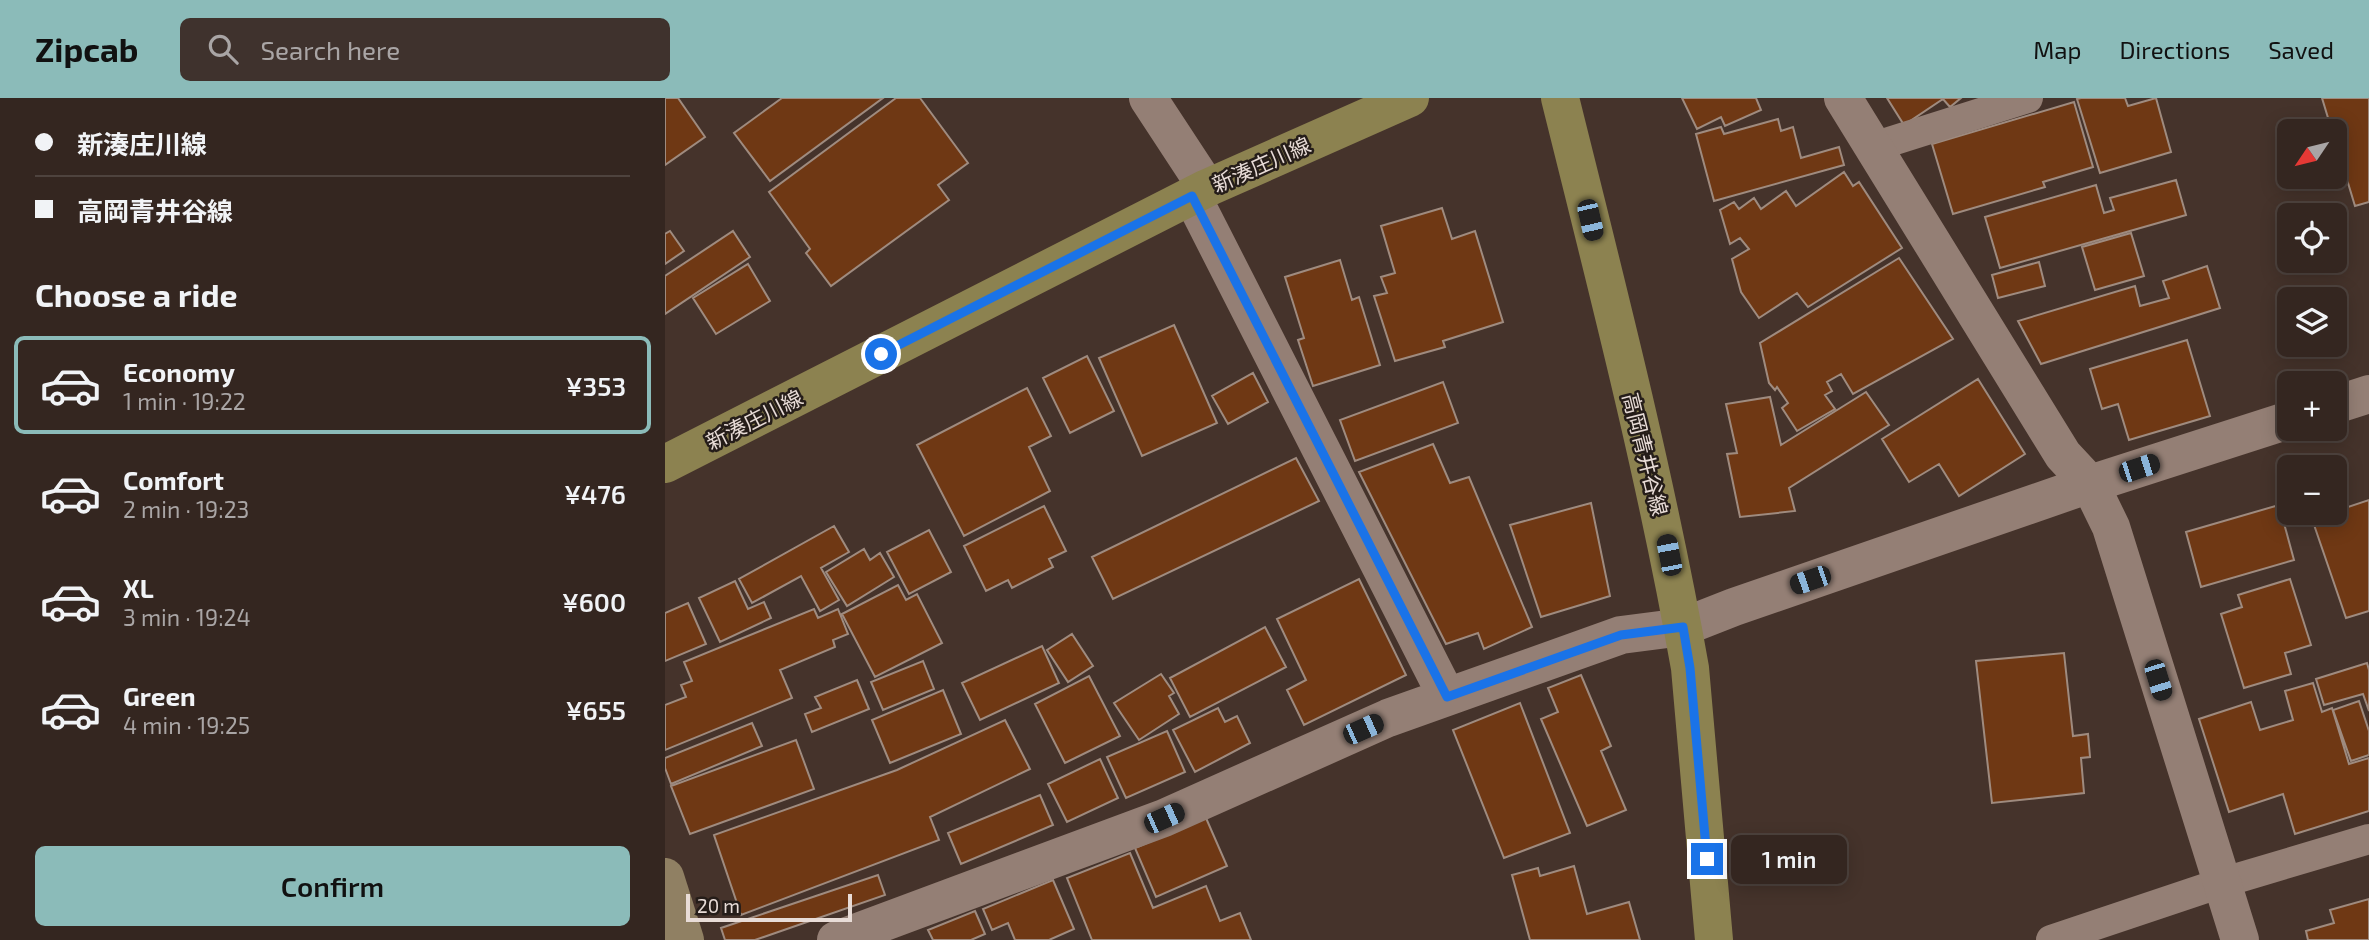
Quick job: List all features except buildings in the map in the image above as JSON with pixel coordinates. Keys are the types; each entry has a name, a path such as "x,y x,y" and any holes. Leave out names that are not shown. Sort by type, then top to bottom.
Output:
{"main road":[{"name":"新湊庄川線","path":"665,464 1199,192 1410,98"},
{"name":"高岡青井谷線","path":"1560,98 1665,531 1683,627 1690,668 1714,940"},
{"path":"665,877 685,940"}],"street":[{"path":"1147,98 1199,192 1447,697"},
{"path":"1843,98 2063,455 2089,484 2111,527 2240,940"},
{"path":"2347,401 2369,394"},
{"path":"836,940 1164,818 1388,718 1621,635 1683,627 2089,484 2277,424"}],"lane":[{"path":"1873,147 2028,98"},
{"path":"2051,940 2221,883 2369,839"}],"route":[{"path":"881,354 1192,196 1447,697 1621,635 1683,627 1690,668 1707,859"}]}
